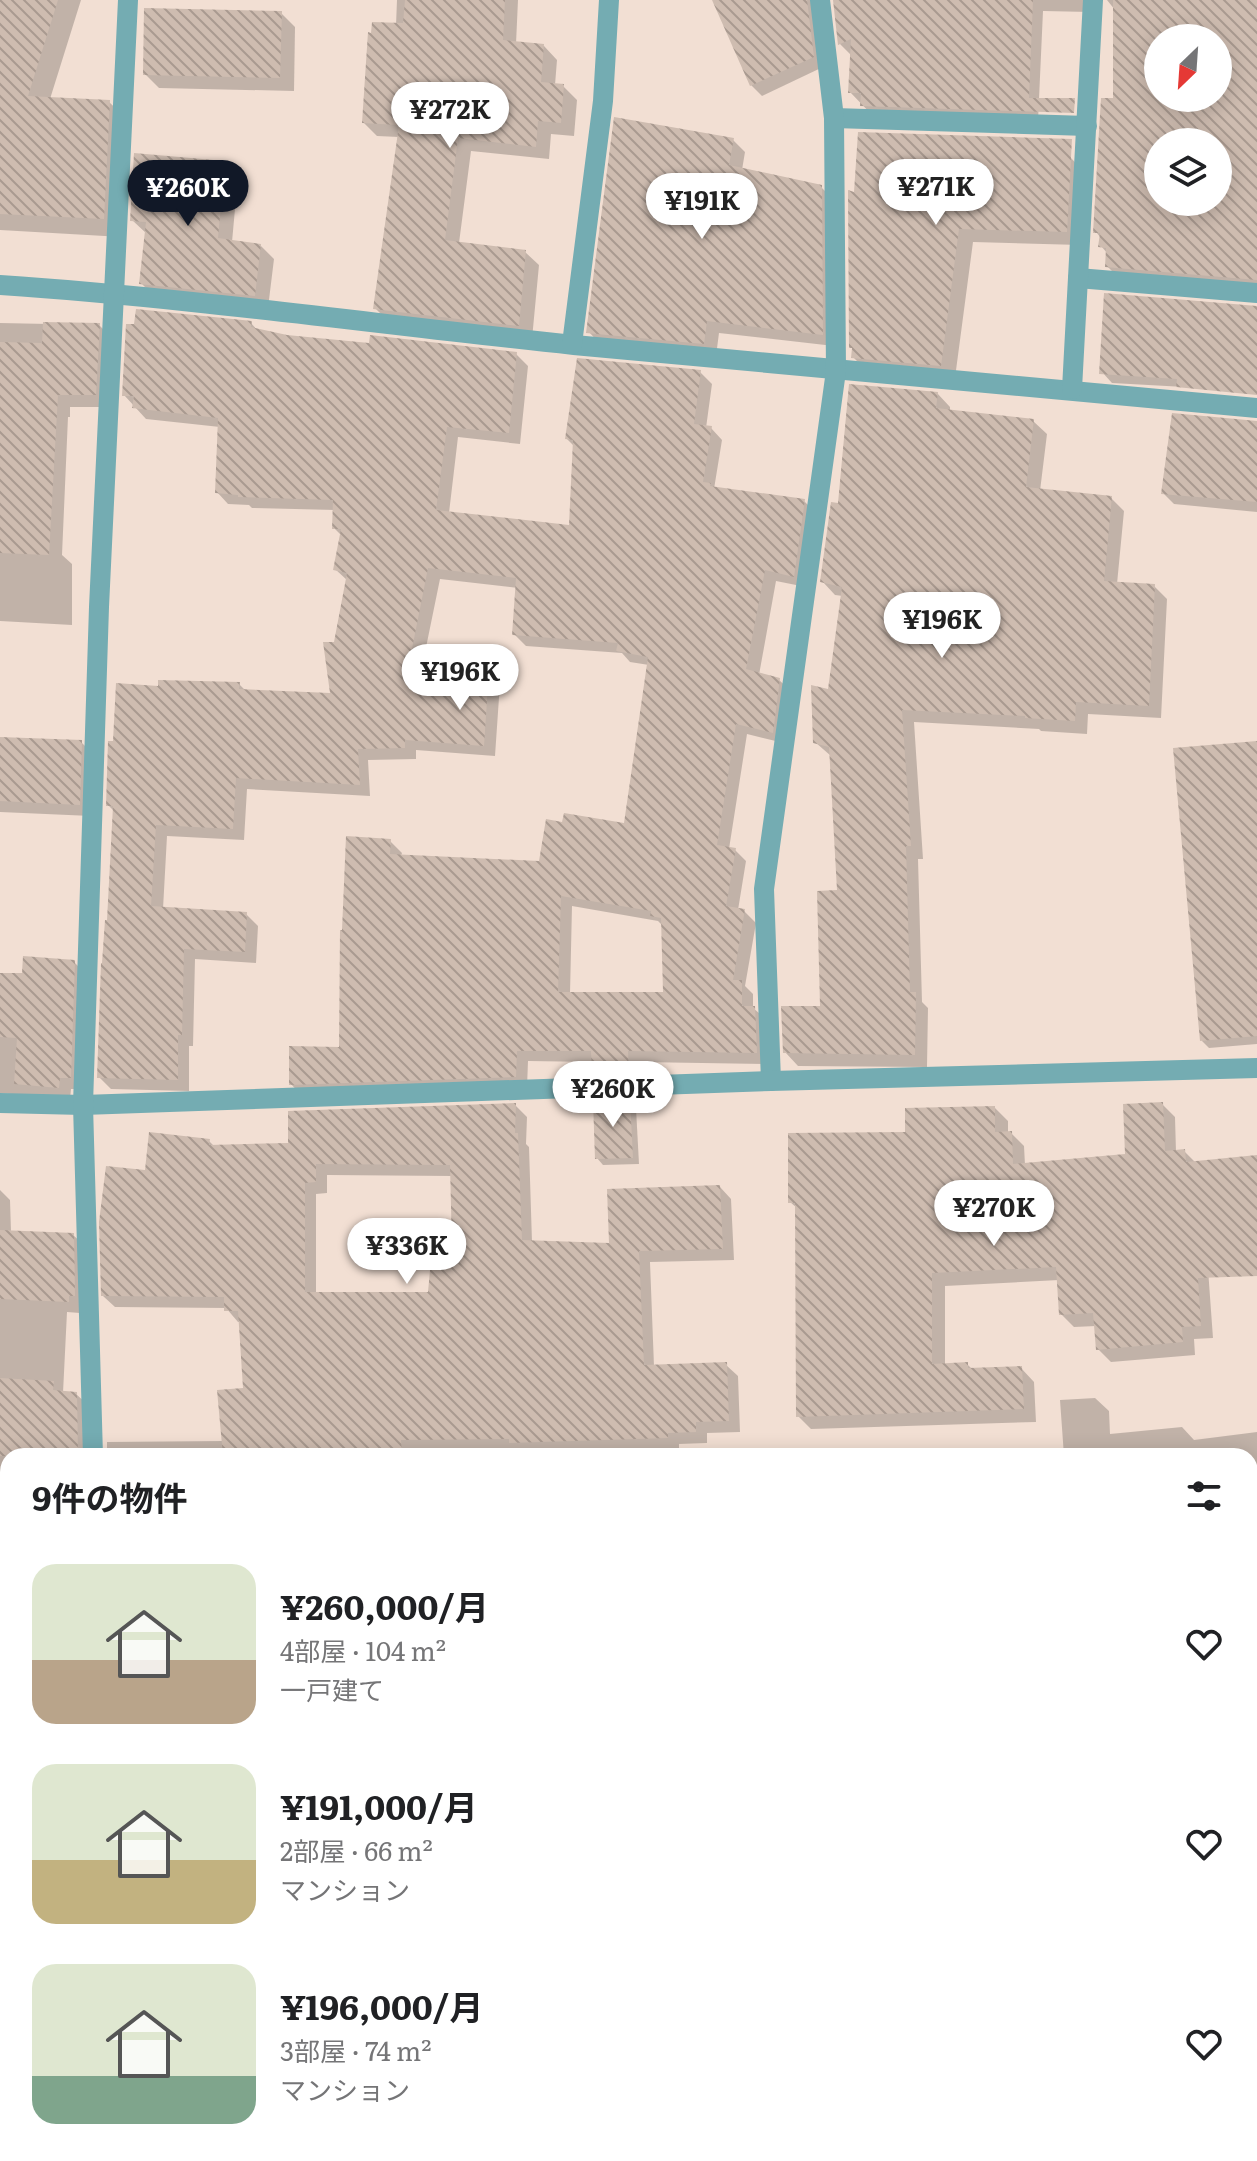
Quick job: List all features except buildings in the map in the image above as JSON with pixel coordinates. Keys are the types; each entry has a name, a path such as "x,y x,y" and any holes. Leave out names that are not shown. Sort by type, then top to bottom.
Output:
{"street":[{"path":"93,1448 83,1105 99,607 128,0"},
{"path":"572,344 603,101 609,0"},
{"path":"771,1081 764,889 836,371 834,118 820,0"},
{"path":"1072,389 1093,0"},
{"path":"834,118 1087,126"},
{"path":"1078,278 1257,293"},
{"path":"0,285 114,293 836,371 1072,389 1257,408"},
{"path":"0,1103 83,1105 1257,1068"}]}
